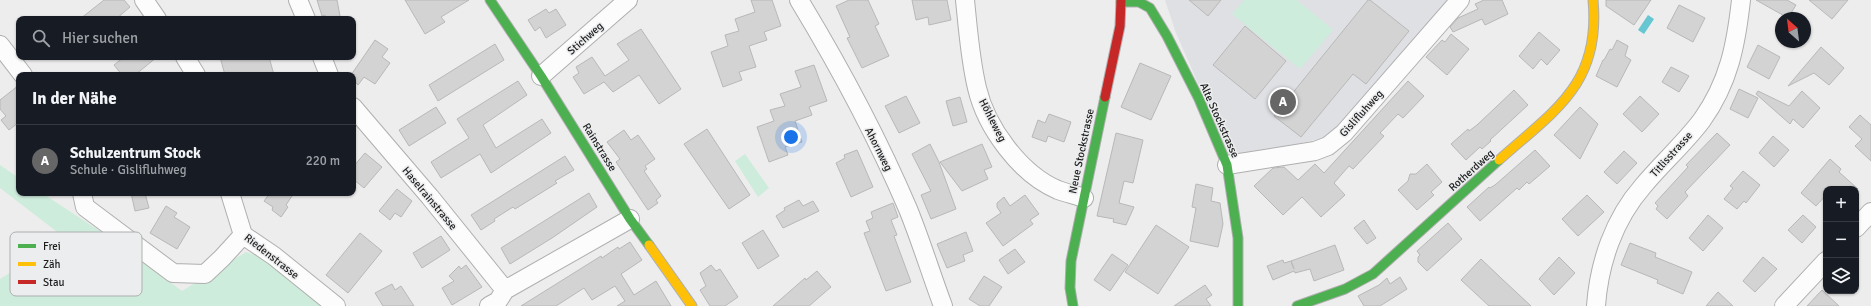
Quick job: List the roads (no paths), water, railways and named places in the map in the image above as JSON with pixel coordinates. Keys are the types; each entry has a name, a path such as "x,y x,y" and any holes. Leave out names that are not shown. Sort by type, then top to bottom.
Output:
{"street":[{"path":"144,0 156,16"},
{"path":"298,0 305,16"},
{"name":"Rainstrasse","path":"490,0 541,76 630,219 692,306"},
{"name":"Stichweg","path":"541,76 628,0"},
{"name":"Ahornweg","path":"799,0 833,59 894,178 908,211 943,306"},
{"name":"Höhleweg","path":"965,0 977,89 994,127 1007,148 1032,174 1057,190 1084,198"},
{"name":"Gislifluhweg","path":"1227,165 1315,151 1328,146 1344,133 1460,0"},
{"name":"Rotherdweg","path":"1297,306 1345,289 1373,274 1553,112 1574,90 1587,67 1592,48 1596,21 1593,0"},
{"name":"Titlisstrasse","path":"1596,306 1597,291 1604,256 1620,219 1642,187 1683,143 1702,119 1729,68 1738,29 1741,0"},
{"name":"Neue Stockstrasse","path":"1073,306 1070,288 1071,261 1120,26 1121,1"},
{"name":"Alte Stockstrasse","path":"1121,1 1139,2 1150,8 1167,36 1196,93 1227,165 1238,238 1238,306"},
{"path":"0,45 21,72"},
{"path":"187,60 194,72"},
{"path":"323,60 328,72"},
{"name":"Haselrainstrasse","path":"356,111 430,197 505,290"},
{"path":"83,196 85,207 118,232"},
{"name":"Riedenstrasse","path":"231,196 243,235 274,256 336,306"},
{"path":"1859,225 1871,212"},
{"path":"489,306 498,301 505,290 630,219"},
{"path":"142,250 173,273 205,274 243,235"},
{"path":"1784,306 1823,264"}],"water":[{"path":"1648,15 1654,19 1644,34 1638,30"}],"place":[{"name":"Schulzentrum Stock","path":"1283,102"}]}
